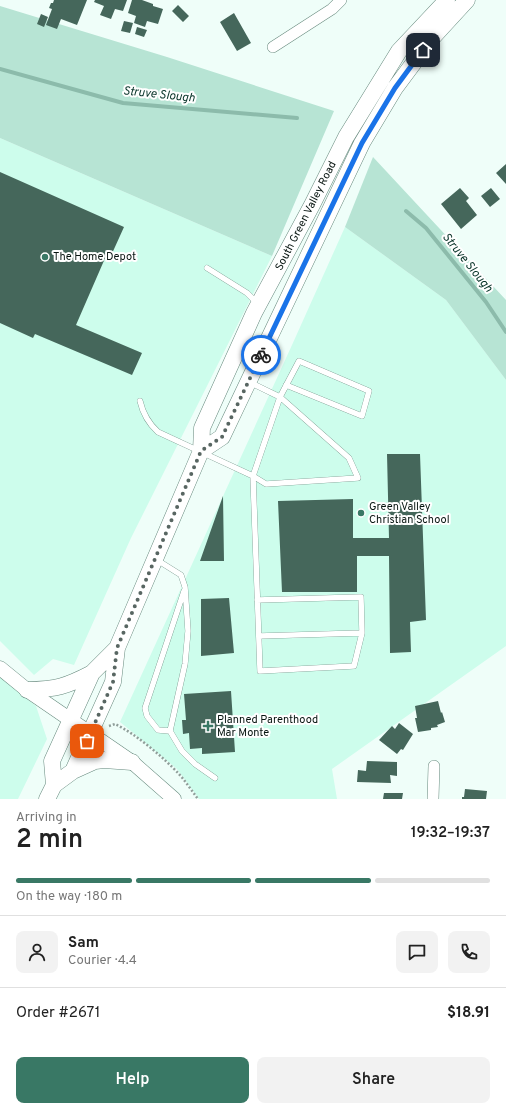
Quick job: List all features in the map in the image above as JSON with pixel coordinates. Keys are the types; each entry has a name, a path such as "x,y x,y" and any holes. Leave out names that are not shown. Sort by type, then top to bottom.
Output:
{"main road":[{"name":"South Green Valley Road","path":"74,771 113,682 117,648 201,451 202,428 259,305 312,206 346,137 399,52 447,0"},
{"name":"South Green Valley Road","path":"201,451 222,437 362,143 395,88 432,37 467,0"},
{"name":"South Green Valley Road","path":"47,799 54,784 52,761 92,673 117,648"},
{"path":"27,690 62,687 72,684 92,673"},
{"path":"54,784 74,771 95,761 104,760 132,762"}],"street":[{"path":"273,47 332,9 341,0"},
{"path":"0,668 27,690 132,762 174,799"},
{"path":"433,799 434,766"}],"lane":[{"path":"207,268 247,293 259,305"},
{"path":"258,600 361,597 362,633 354,666 260,671 253,476 280,397 286,385 299,361 368,391 362,416 286,385"},
{"path":"140,401 145,417 154,428 165,435 253,476 266,484 358,478 349,458 280,397 248,382"},
{"path":"155,559 181,575 185,587 188,631 185,664 170,731 182,751 195,764 215,778"},
{"path":"170,731 158,730 147,716 145,708 185,587"},
{"path":"259,636 362,633"}],"path":[{"path":"115,724 126,729 179,774 198,799"}],"shaded area":[{"path":"0,6 167,57 334,111 272,256 0,138"},
{"path":"0,138 272,256 131,538 74,665 53,659 34,675 0,641"},
{"path":"373,157 506,300 506,380 446,300 345,227"},
{"name":"Green Valley Christian School","path":"345,227 446,300 506,380 506,646 332,769 337,799 199,799 177,769 120,722"},
{"path":"0,677 36,706 47,739 18,799 0,799"}],"building":[{"path":"54,0 87,0 77,25 61,19 57,29 46,25 52,9 49,8"},
{"path":"95,0 127,0 123,11 115,9 111,19 100,15 104,6 94,2"},
{"path":"132,0 142,0 163,9 158,24 147,21 145,27 134,23 136,16 128,13"},
{"path":"178,5 189,16 183,22 172,11"},
{"path":"234,13 251,43 237,51 220,22"},
{"path":"41,14 48,17 44,27 37,24"},
{"path":"124,21 133,23 130,33 121,31"},
{"path":"137,27 147,30 144,37 135,34"},
{"path":"506,164 506,184 496,173"},
{"name":"The Home Depot","path":"0,172 124,227 110,258 106,256 76,325 142,353 132,375 35,334 33,338 0,323"},
{"path":"460,188 469,198 466,201 477,215 461,229 441,204"},
{"path":"491,188 500,199 490,207 481,196"},
{"path":"387,454 420,454 426,620 410,622 411,652 390,653 389,556 357,556 357,592 282,592 278,501 353,499 353,538 389,538"},
{"path":"223,496 224,561 200,561"},
{"path":"229,598 234,653 201,656 201,599"},
{"name":"Planned Parenthood Mar Monte","path":"231,691 235,752 202,754 202,748 190,749 189,733 183,734 182,720 186,720 184,694"},
{"path":"438,701 445,722 437,725 438,727 431,728 431,730 418,732 415,718 417,718 415,706"},
{"path":"399,723 413,734 403,750 401,749 397,754 379,740 392,726 395,729"},
{"path":"367,761 397,762 397,776 390,775 391,783 357,782 358,770 366,771"},
{"path":"465,789 487,791 486,799 462,799 462,797 464,797"},
{"path":"384,793 403,793 402,799 383,799"}],"waterway":[{"name":"Struve Slough","path":"0,69 123,103 297,118"},
{"name":"Struve Slough","path":"406,211 426,228 486,302 506,332"}],"way so far":[{"path":"87,741 113,682 117,648 201,451 222,437 261,355"}],"place":[{"name":"The Home Depot","path":"45,257"},
{"name":"Green Valley Christian School","path":"361,513"},
{"name":"Planned Parenthood Mar Monte","path":"208,726"}],"route":[{"path":"261,355 362,143 395,88 423,50"}]}
